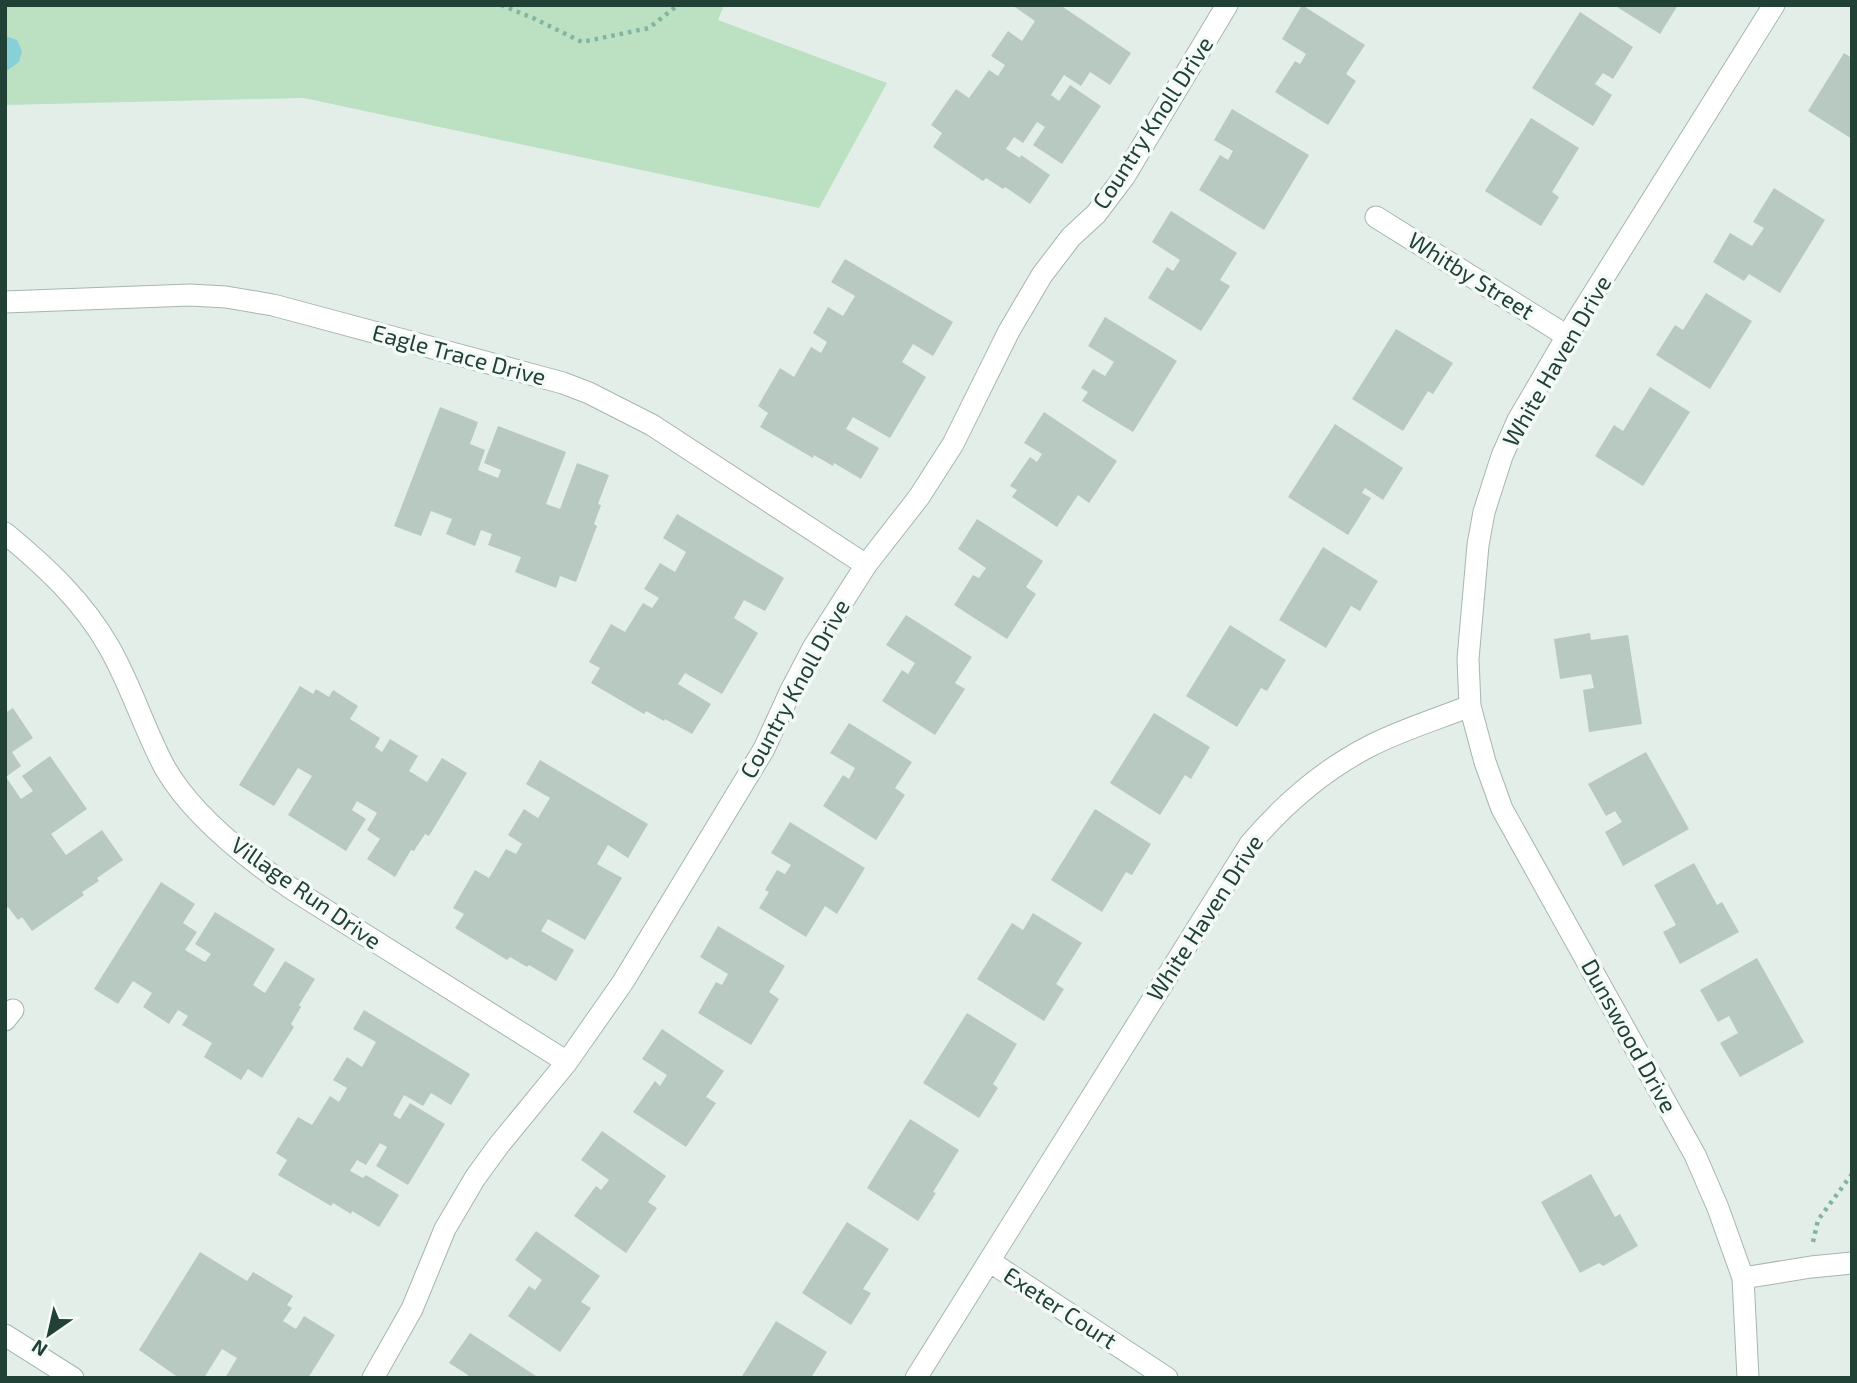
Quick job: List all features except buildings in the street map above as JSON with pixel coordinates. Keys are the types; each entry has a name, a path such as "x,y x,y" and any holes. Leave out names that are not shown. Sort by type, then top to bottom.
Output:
{"street":[{"name":"White Haven Drive","path":"916,1378 1234,868 1269,822 1288,802 1333,767 1372,745 1470,706 1470,629 1484,512 1518,420 1567,336 1774,5"},
{"name":"Country Knoll Drive","path":"373,1378 412,1309 445,1229 475,1178 499,1144 567,1062 623,982 764,749 790,690 813,648 866,565 919,497 953,444 1009,331 1042,275 1071,237 1096,214 1124,177 1225,6"},
{"name":"Whitby Street","path":"1376,217 1567,336"},
{"name":"Eagle Trace Drive","path":"5,302 190,295 226,297 274,305 563,383 652,425 866,565"},
{"name":"Village Run Drive","path":"5,533 45,567 92,620 110,648 166,769 191,801 228,840 258,866 292,889 567,1062"},
{"name":"Dunswood Drive","path":"1470,706 1485,762 1503,809 1695,1155 1718,1208 1743,1278 1748,1378"},
{"name":"Exeter Court","path":"989,1261 1167,1378"},
{"path":"1743,1278 1811,1266 1852,1263"},
{"path":"5,1335 73,1378"}],"path":[{"path":"501,5 582,42 649,28 678,5"},
{"path":"1811,1266 1818,1220 1852,1174"}],"green space":[{"path":"5,5 724,5 718,20 887,83 819,208 304,98 5,105"}],"water":[{"path":"5,36 17,40 22,51 19,62 5,72"}]}
